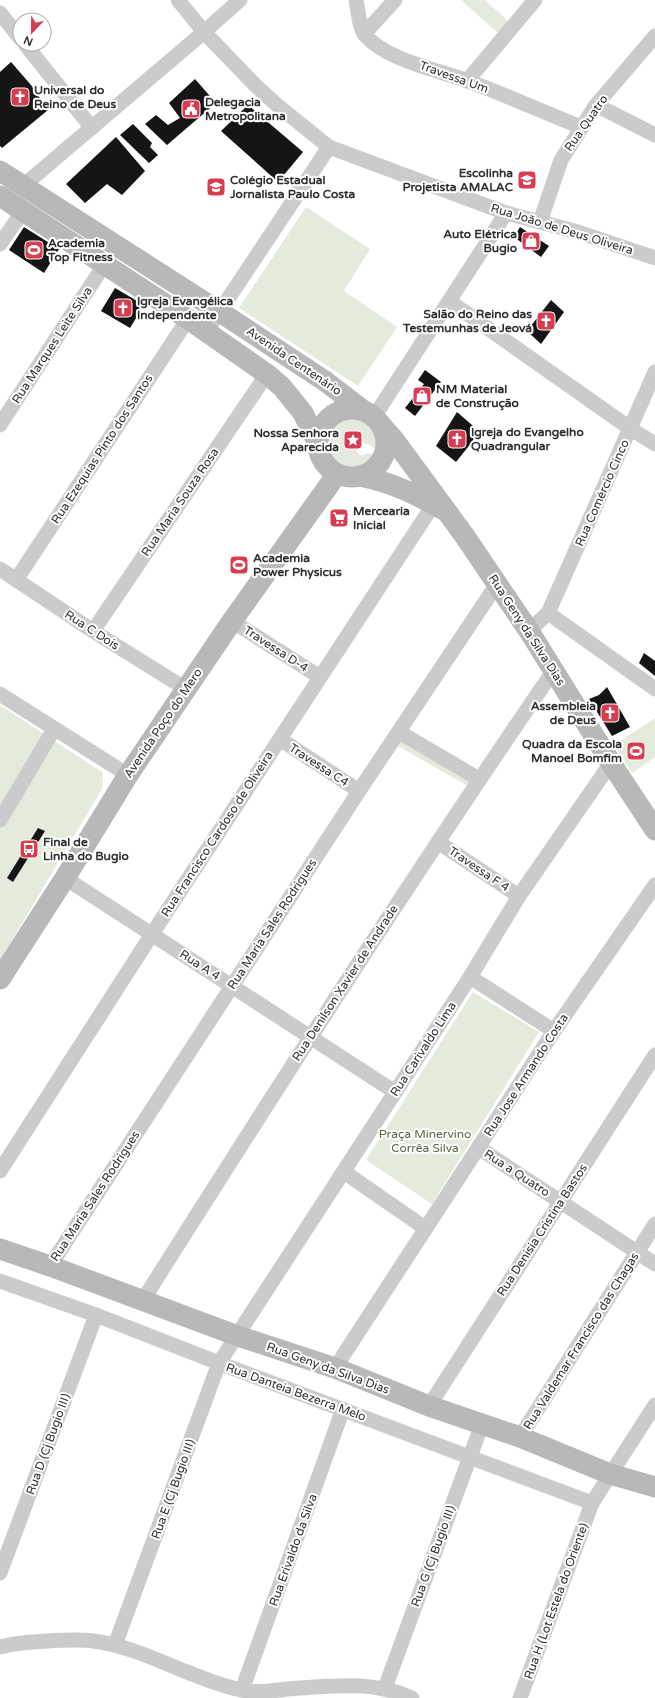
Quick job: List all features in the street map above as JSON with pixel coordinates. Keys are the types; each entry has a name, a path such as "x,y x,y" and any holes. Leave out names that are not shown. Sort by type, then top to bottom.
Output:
{"main road":[{"name":"Avenida Centenário","path":"0,171 325,381 373,418"},
{"path":"0,196 188,319 267,374 282,387 303,413 317,442"},
{"path":"99,262 106,239"},
{"path":"354,408 373,418 385,435 386,446 378,465 370,472 360,476 346,477 337,474 322,461 318,452 317,442 319,431 324,421 343,409 354,408"},
{"name":"Rua Geny da Silva Dias","path":"373,418 395,441 439,505 497,584 529,631 655,830"},
{"name":"Avenida Poço do Mero","path":"0,979 65,878 128,775 232,621 337,474"},
{"name":"Rua Geny da Silva Dias","path":"360,476 394,485 439,505"},
{"name":"Rua Geny da Silva Dias","path":"0,1249 238,1336 335,1368 429,1406 520,1437 610,1474 655,1488"}],"street":[{"name":"Rua João de Deus Oliveira","path":"178,0 204,32 277,105 329,147 506,213 540,222 655,258"},
{"path":"23,186 240,0"},
{"path":"356,0 364,34"},
{"path":"364,34 395,0"},
{"path":"467,81 535,0"},
{"path":"0,13 12,28"},
{"name":"Travessa Um","path":"364,34 377,46 397,56 467,81 581,127"},
{"name":"Rua Quatro","path":"540,222 556,170 581,127 596,105 655,36"},
{"path":"31,52 92,128"},
{"path":"596,105 655,135"},
{"path":"206,332 329,147"},
{"path":"0,244 23,211"},
{"path":"373,418 506,213"},
{"name":"Rua Marques Leite Silva","path":"0,425 99,262"},
{"path":"448,301 630,429 655,444"},
{"name":"Rua Ezequias Pinto dos Santos","path":"16,580 188,319"},
{"name":"Rua Comércio Cinco","path":"548,613 655,372"},
{"name":"Rua Maria Souza Rosa","path":"93,631 267,374"},
{"name":"Rua Francisco Cardoso de Oliveira","path":"0,1171 152,934 320,678 439,505"},
{"name":"Rua C Dois","path":"0,569 93,631 186,689"},
{"name":"Rua Maria Sales Rodrigues","path":"50,1266 359,791 497,584"},
{"path":"529,631 548,613 655,689"},
{"name":"Travessa D-4","path":"232,621 320,678"},
{"name":"Rua Denilson Xavier de Andrade","path":"143,1300 310,1036 479,779 554,670"},
{"path":"0,694 128,775"},
{"path":"0,820 54,729"},
{"path":"399,732 479,779"},
{"name":"Travessa C4","path":"280,739 359,791"},
{"name":"Rua Carivaldo Lima","path":"238,1336 470,977 519,896 611,762"},
{"name":"Travessa F 4","path":"438,842 519,896"},
{"name":"Rua A 4","path":"65,878 395,1092"},
{"name":"Rua Jose Armando Costa","path":"335,1368 554,1031 655,885"},
{"path":"470,977 554,1031"},
{"name":"Rua Denisia Cristina Bastos","path":"429,1406 655,1055"},
{"name":"Rua a Quatro","path":"479,1148 655,1264"},
{"path":"344,1172 425,1228"},
{"name":"Rua Valdemar Francisco das Chagas","path":"520,1437 655,1224"},
{"name":"Rua Danteia Bezerra Melo","path":"0,1281 96,1315 219,1364 592,1503"},
{"name":"Rua D (Cj Bugio III)","path":"0,1573 96,1315"},
{"name":"Rua E (Cj Bugio III)","path":"115,1645 219,1364 238,1336"},
{"name":"Rua H (Lot Estela do Oriente)","path":"520,1698 592,1503 655,1405"},
{"name":"Rua Erivaldo da Silva","path":"242,1690 343,1409"},
{"name":"Rua G (Cj Bugio III)","path":"385,1688 468,1458 482,1424"},
{"path":"0,1647 21,1642 58,1640 87,1641 115,1645 214,1682 242,1690 258,1692 332,1686 360,1686 385,1688 412,1698"}],"green space":[{"path":"461,0 485,0 508,21 498,33"},
{"path":"306,207 370,249 344,291 397,327 358,386 239,308"},
{"path":"349,417 361,420 370,426 378,445 377,451 368,444 360,443 356,448 360,455 377,452 372,463 364,470 353,473 341,472 332,466 326,458 323,449 324,439 328,429 336,422"},
{"path":"0,705 103,773 102,789 0,960"},
{"name":"Quadra da Escola Manoel Bomfim","path":"655,718 655,757 632,773 614,745"},
{"path":"401,739 473,780 466,785 398,746"},
{"name":"Praça Minervino Corrêa Silva","path":"473,992 539,1032 432,1204 366,1160"}],"building":[{"name":"Universal do Reino de Deus","path":"11,62 31,85 48,110 2,148 0,146 0,72"},
{"name":"Delegacia Metropolitana","path":"195,79 216,103 167,145 145,124 156,115 168,125 180,118 169,103"},
{"path":"248,105 303,152 278,182 221,131"},
{"path":"133,124 152,143 150,147 158,155 149,163 120,135"},
{"path":"116,137 145,171 122,195 107,184 85,203 66,184"},
{"name":"Academia Top Fitness","path":"24,227 59,249 44,273 9,250"},
{"name":"Auto Elétrica Bugio","path":"520,227 549,246 541,257 514,237"},
{"name":"Igreja Evangélica Independente","path":"115,288 144,305 130,328 101,311"},
{"name":"Salão do Reino das Testemunhas de Jeová","path":"551,300 564,312 541,344 527,331"},
{"name":"NM Material de Construção","path":"425,370 441,382 415,416 405,408 424,384 418,380"},
{"name":"Igreja do Evangelho Quadrangular","path":"457,412 480,432 456,462 436,446"},
{"path":"644,653 655,661 655,676 639,663"},
{"name":"Assembleia de Deus","path":"607,687 630,727 612,736 589,699 599,695"},
{"name":"Final de Linha do Bugio","path":"38,828 45,831 13,882 7,878"}],"place":[{"name":"Universal do Reino de Deus","path":"20,97"},
{"name":"Delegacia Metropolitana","path":"191,109"},
{"name":"Escolinha Projetista AMALAC","path":"527,180"},
{"name":"Colégio Estadual Jornalista Paulo Costa","path":"216,187"},
{"name":"Auto Elétrica Bugio","path":"531,241"},
{"name":"Academia Top Fitness","path":"34,250"},
{"name":"Igreja Evangélica Independente","path":"123,308"},
{"name":"Salão do Reino das Testemunhas de Jeová","path":"546,321"},
{"name":"NM Material de Construção","path":"422,396"},
{"name":"Igreja do Evangelho Quadrangular","path":"457,439"},
{"name":"Nossa Senhora Aparecida","path":"353,440"},
{"name":"Mercearia Inicial","path":"339,518"},
{"name":"Academia Power Physicus","path":"239,565"},
{"name":"Assembleia de Deus","path":"610,713"},
{"name":"Quadra da Escola Manoel Bomfim","path":"636,751"},
{"name":"Final de Linha do Bugio","path":"29,849"}]}
